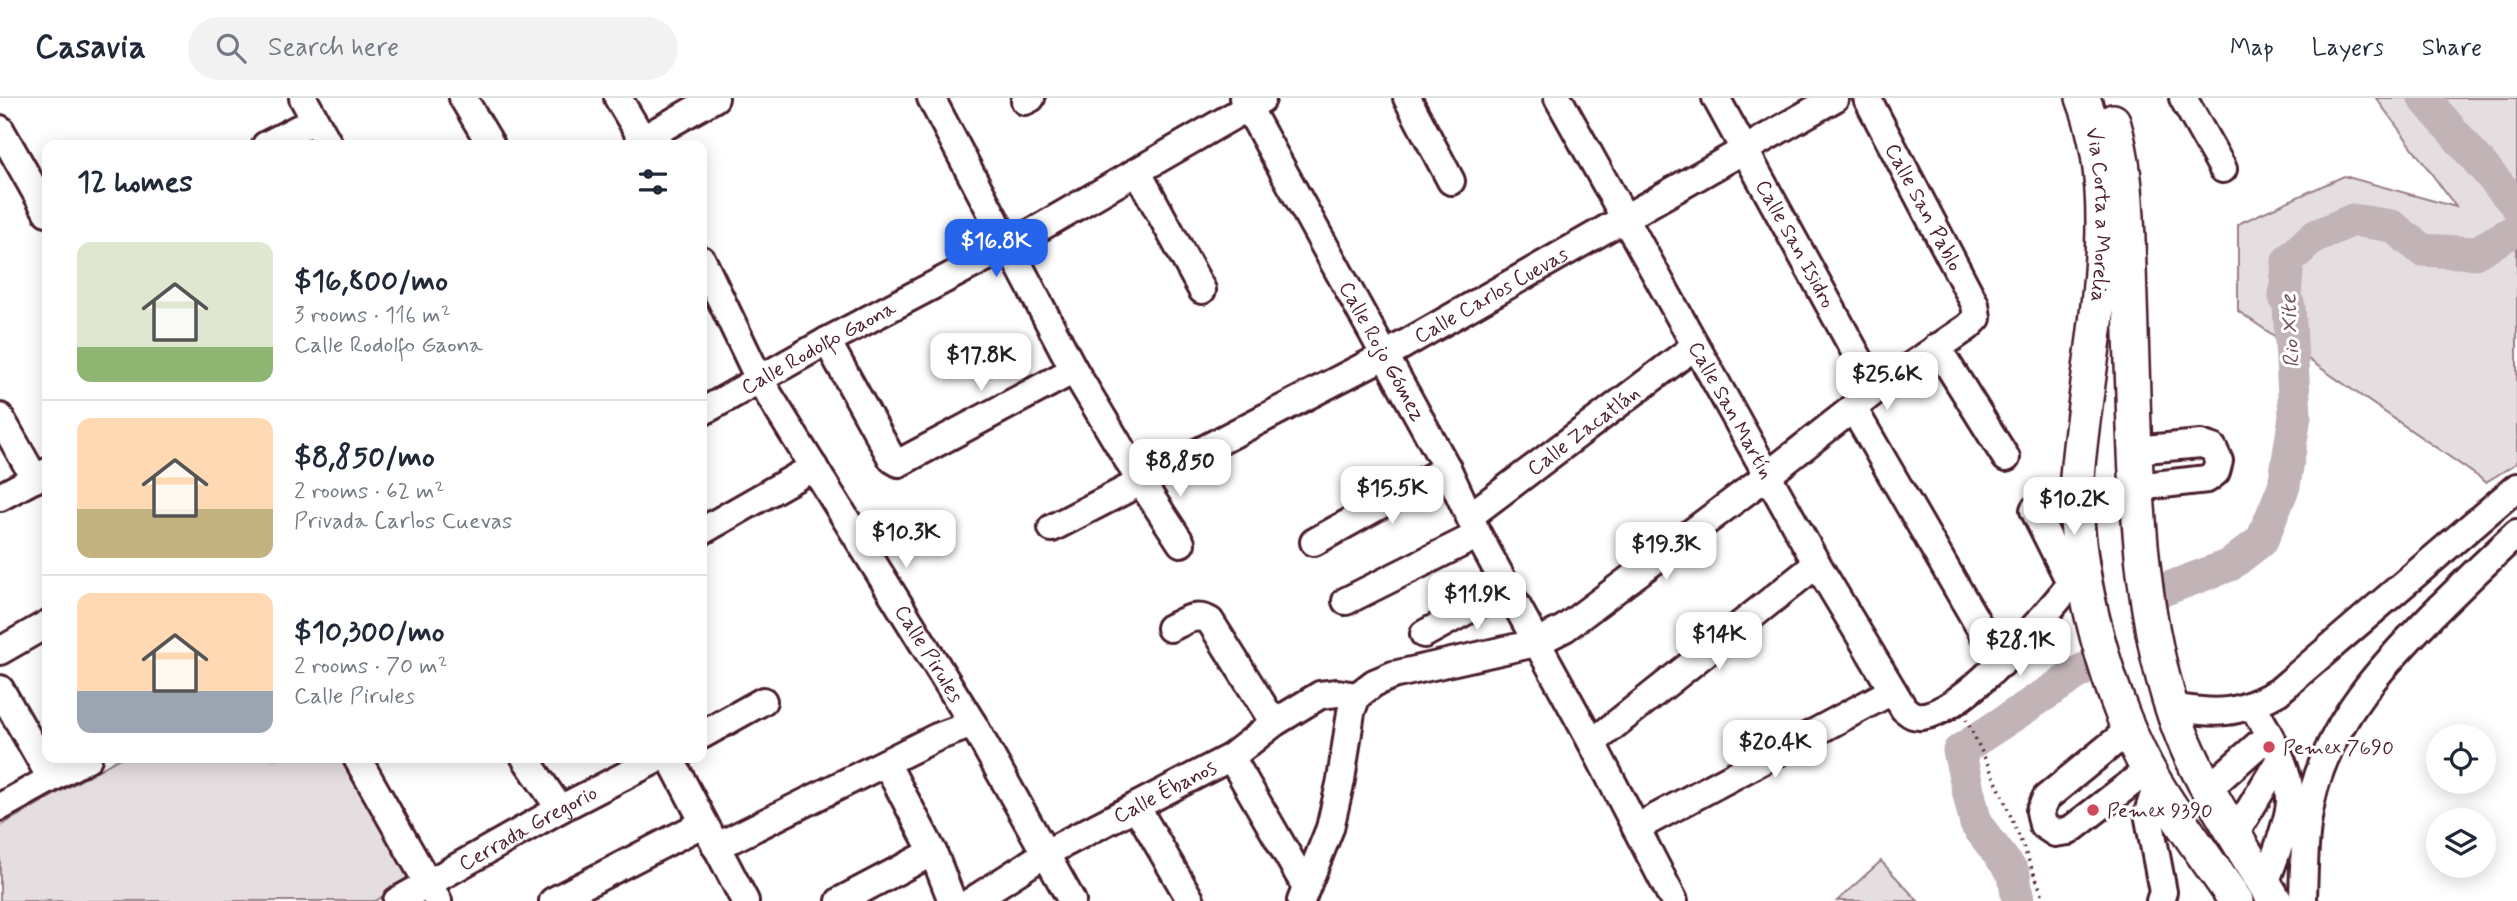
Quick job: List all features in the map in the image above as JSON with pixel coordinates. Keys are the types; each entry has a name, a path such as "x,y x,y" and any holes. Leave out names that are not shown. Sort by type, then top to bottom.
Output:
{"main road":[{"name":"Via Corta a Morelia","path":"2083,98 2098,151 2102,208 2101,258 2077,479 2077,577 2129,730 2153,777 2236,901"},
{"name":"Via Corta a Morelia","path":"2106,98 2120,145 2127,206 2134,450 2143,562 2155,640 2171,707 2189,753 2270,893"},
{"path":"2088,376 2133,374"}],"street":[{"path":"463,98 488,140"},
{"path":"618,98 641,140"},
{"path":"648,140 716,98"},
{"path":"931,98 1074,370 1140,482 1181,543"},
{"path":"1407,98 1451,181"},
{"name":"Calle San Martín","path":"1558,98 1817,564 1904,709 1914,716 1927,715 1956,702 2001,664"},
{"name":"Calle San Isidro","path":"1716,98 1876,390"},
{"name":"Calle Carlos Cuevas","path":"1052,528 1384,356 1835,98"},
{"name":"Calle San Pablo","path":"1867,98 1975,304 1977,318 1937,347"},
{"path":"2183,98 2223,169"},
{"name":"Calle Rodolfo Gaona","path":"707,409 827,341 1010,245 1252,101"},
{"name":"Calle Rojo Gómez","path":"1252,101 1384,356 1447,468 1474,525 1674,901"},
{"path":"272,140 309,109 326,140"},
{"path":"0,129 42,203"},
{"path":"1137,171 1202,290"},
{"name":"Calle Pirules","path":"707,270 759,379 973,724 1072,901"},
{"path":"827,341 892,459 899,463 1074,370"},
{"name":"Calle Zacatlán","path":"1346,601 1474,525 1695,346"},
{"path":"1303,894 1330,828 1341,780 1351,712 1357,696 1374,683 1393,675 1536,643 1565,628 1876,390 1937,347 2006,458"},
{"path":"1853,408 2001,664 2077,577 2034,510"},
{"path":"0,417 41,475 0,497"},
{"path":"2134,450 2201,444 2213,448 2220,461 2216,472 2207,480 2137,487"},
{"path":"707,528 814,467"},
{"path":"1314,542 1447,468"},
{"path":"2171,707 2230,712 2253,706 2278,692 2517,487"},
{"path":"2303,901 2305,848 2313,791 2333,737 2358,695 2393,654 2517,533"},
{"path":"1592,743 1817,564"},
{"path":"1424,634 1508,588"},
{"path":"1170,628 1196,616 1210,621 1274,723"},
{"path":"0,651 42,627"},
{"path":"0,689 42,762"},
{"path":"1636,828 1892,691"},
{"name":"Calle Ébanos","path":"972,901 1046,853 1231,757 1274,723 1320,695 1338,693 1357,696"},
{"path":"707,732 763,701"},
{"path":"2253,706 2280,759 2289,785 2290,804 2270,893"},
{"path":"716,847 937,737 973,724"},
{"path":"2129,730 2046,798 2039,811 2043,825 2055,833 2069,831 2153,777"},
{"path":"2208,789 2269,735"},
{"path":"1231,757 1303,894"},
{"path":"2235,834 2280,759"},
{"path":"42,763 51,778"},
{"path":"0,807 79,763"},
{"path":"360,763 433,892"},
{"path":"528,763 560,809"},
{"name":"Cerrada Gregorio","path":"397,901 433,892 560,809 649,763"},
{"path":"673,763 745,901"},
{"path":"886,763 933,852 952,901"},
{"path":"2153,777 2148,813 2163,892 2160,901"},
{"path":"1136,808 1191,901"},
{"path":"553,901 704,823"},
{"path":"840,901 933,852"}],"path":[{"path":"1964,716 2001,792 2045,901"}],"shaded area":[{"path":"2376,98 2517,98 2517,463 2486,482 2238,311 2238,224 2344,176 2456,207"},
{"path":"111,763 348,763 414,878 375,901 0,901 0,826"},
{"path":"1881,861 1918,901 1837,901"}],"waterway":[{"name":"Rio Xite","path":"2424,98 2517,206"},
{"name":"Rio Xite","path":"2163,590 2230,565 2262,540 2284,486 2295,416 2289,306 2285,297 2288,261 2313,237 2353,220 2392,226 2422,250 2475,253 2517,229"},
{"name":"Rio Xite","path":"2018,901 2014,874 1976,824 1959,751 2084,669"}],"place":[{"name":"Pemex 7690","path":"2269,747"},
{"name":"Pemex 9390","path":"2093,810"}]}
